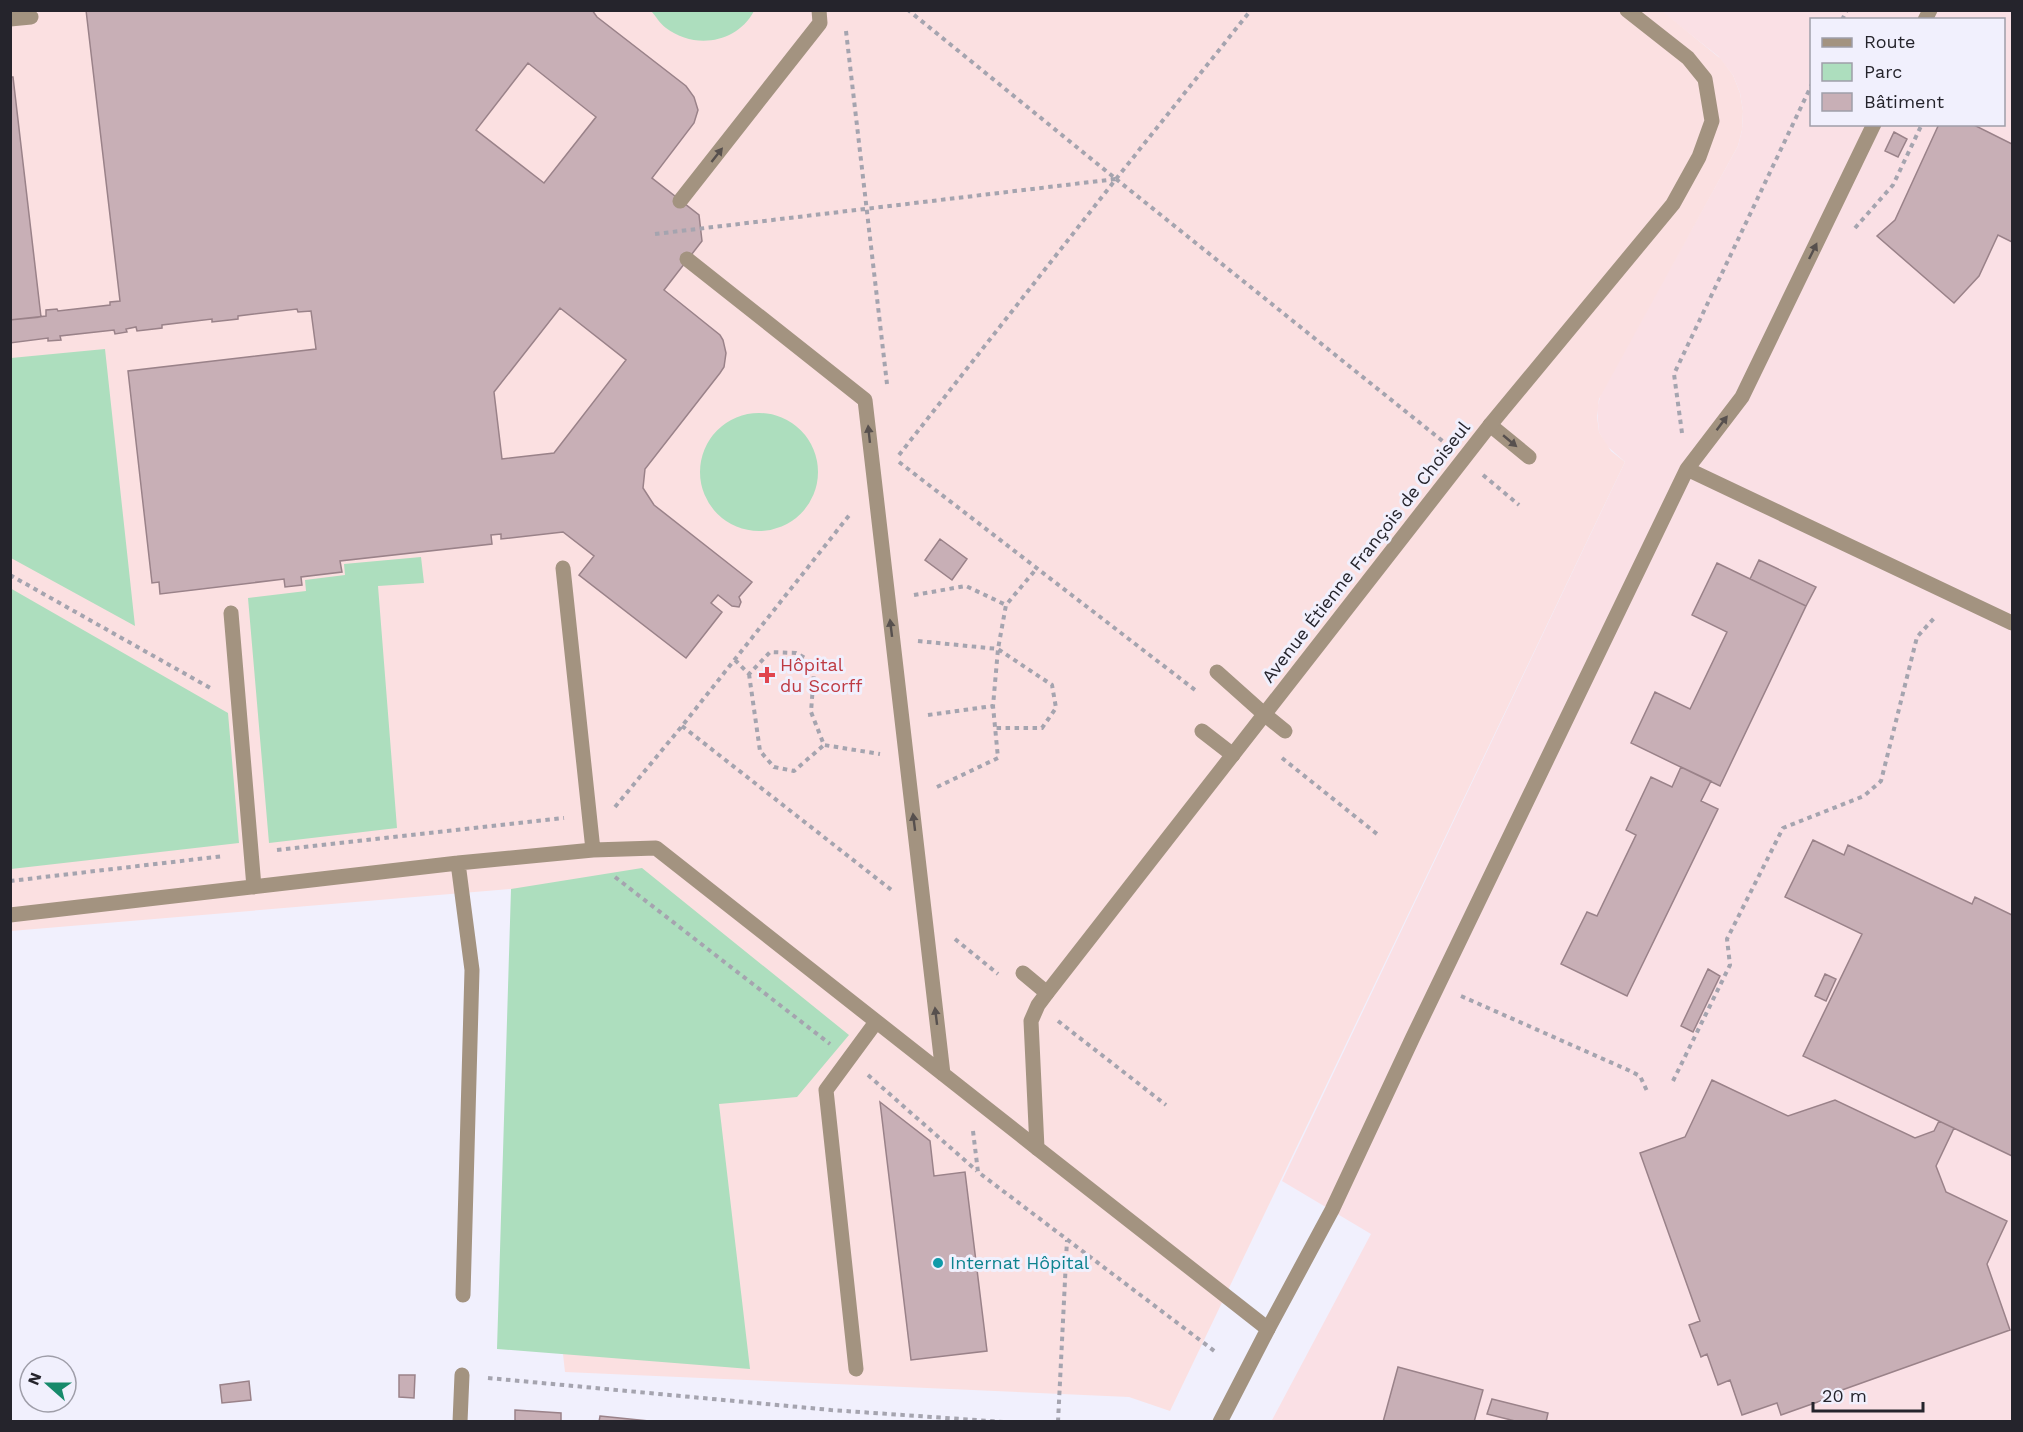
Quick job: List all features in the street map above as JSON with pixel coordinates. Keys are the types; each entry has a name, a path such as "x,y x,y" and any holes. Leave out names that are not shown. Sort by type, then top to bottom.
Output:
{"street":[{"path":"680,201 820,23 819,10"},
{"name":"Avenue Étienne François de Choiseul","path":"1037,1148 1031,1021 1038,1005 1463,459 1674,204 1699,157 1712,121 1704,79 1688,57 1627,10"},
{"path":"10,19 31,17"},
{"path":"1220,1422 1332,1210 1687,469 1742,397 1873,126"},
{"path":"687,259 865,400 943,1074"},
{"path":"1490,425 1529,457"},
{"path":"1687,469 2013,623"},
{"path":"564,568 592,850"},
{"path":"231,613 254,887"},
{"path":"1217,672 1285,730"},
{"path":"1202,731 1233,755"},
{"path":"10,915 458,862 592,850 656,848 1268,1329"},
{"path":"458,862 472,970 463,1295"},
{"path":"1023,973 1047,993"},
{"path":"856,1369 826,1090 876,1022"},
{"path":"460,1422 462,1376"}],"path":[{"path":"908,10 1519,505"},
{"path":"895,459 1251,10"},
{"path":"845,21 888,394"},
{"path":"1687,469 1674,374 1810,88"},
{"path":"1850,238 1855,228 1893,185 1921,126"},
{"path":"655,234 1116,179"},
{"path":"894,449 897,471"},
{"path":"895,459 1203,697"},
{"path":"10,881 610,813 865,496 876,495"},
{"path":"933,778 934,788 998,758 993,706 998,649 1006,606 1037,568"},
{"path":"10,575 238,704"},
{"path":"912,596 966,586 1006,606"},
{"path":"1673,1081 1730,965 1727,939 1783,828 1864,796 1881,781 1917,637 1940,611 1948,592"},
{"path":"918,651 917,641 998,649 1052,685 1056,708 1042,728 995,728"},
{"path":"749,674 770,652 796,653 807,660 814,672 811,712 824,745"},
{"path":"735,660 749,674 760,751 774,766 794,771 824,745"},
{"path":"925,705 927,726"},
{"path":"926,715 993,706"},
{"path":"1250,732 1377,834"},
{"path":"824,745 906,759"},
{"path":"610,849 614,876 849,1058 978,1172 1217,1353"},
{"path":"952,938 953,949"},
{"path":"1438,986 1640,1076 1647,1091"},
{"path":"1457,1007 1462,996"},
{"path":"968,1094 978,1172"},
{"path":"1058,1422 1067,1240"},
{"path":"462,1376 831,1410 1004,1422"}],"shaded area":[{"name":"Hôpital du Scorff","path":"1661,10 1721,59 1733,75 1740,93 1743,111 1738,146 1599,399 1597,416 1599,432 1611,451 1625,462 1170,1411 1129,1397 565,1372 511,889 11,931 11,11"},
{"path":"1661,11 2012,11 2012,1421 1271,1422 1371,1234 1282,1181 1625,462 1607,446 1599,432 1597,409 1601,393 1738,146 1743,111 1740,93 1733,75 1718,56"}],"green space":[{"path":"651,11 754,11 747,22 737,30 714,40 702,41 677,35 664,26"},
{"path":"105,349 135,626 11,558 11,358"},
{"path":"759,413 782,418 801,430 813,449 818,472 813,495 801,514 782,526 759,531 736,526 717,514 705,495 700,472 705,449 717,430 736,418"},
{"path":"421,557 424,583 378,586 397,828 269,843 248,598 306,591 305,580 345,575 344,564"},
{"path":"10,588 228,713 239,843 11,869"},
{"path":"642,868 849,1035 797,1097 719,1104 750,1369 497,1349 511,889"}],"building":[{"path":"86,10 592,10 597,17 686,86 694,97 698,110 694,123 652,178 699,215 702,241 664,290 720,335 726,353 724,367 720,373 645,469 643,488 654,505 752,582 739,597 741,602 739,607 732,606 718,595 711,603 722,612 686,658 579,575 594,556 563,532 501,539 501,534 491,535 492,544 340,561 342,572 301,577 302,585 285,587 284,579 160,594 159,582 152,583 128,371 316,349 311,311 298,312 297,309 238,316 238,319 212,322 212,319 162,325 162,328 137,331 136,327 126,329 127,332 115,334 114,330 60,336 61,340 48,341 48,338 10,343 10,320 46,316 46,310 57,309 58,311 110,305 110,302 120,301","holes":["528,63 596,117 544,183 476,130","560,308 626,360 554,453 502,459 494,392"]},
{"path":"10,77 13,77 41,317 10,320"},
{"path":"1938,126 1976,126 2012,144 2012,242 1998,235 1979,276 1954,303 1877,236 1895,220"},
{"path":"1894,132 1907,139 1898,157 1885,151"},
{"path":"940,539 967,559 952,580 925,560"},
{"path":"1759,560 1816,587 1806,606 1750,579"},
{"path":"1717,563 1806,606 1720,786 1631,743 1655,692 1690,709 1727,632 1692,615"},
{"path":"1681,767 1711,781 1701,801 1718,809 1627,996 1561,964 1587,912 1597,916 1636,835 1626,830 1651,777 1672,787"},
{"path":"1813,840 1844,855 1848,845 1972,904 1975,897 2012,915 2012,1156 1803,1056 1862,934 1785,897"},
{"path":"1708,969 1720,976 1693,1032 1681,1026"},
{"path":"1825,974 1836,979 1826,1001 1815,996"},
{"path":"1712,1080 1788,1116 1835,1100 1915,1138 1934,1131 1939,1121 1954,1128 1936,1166 1946,1192 2007,1221 1987,1264 2010,1330 1842,1390 1843,1393 1781,1415 1777,1403 1742,1415 1730,1380 1718,1385 1707,1354 1701,1357 1689,1325 1700,1321 1640,1153 1685,1137"},
{"name":"Internat Hôpital","path":"880,1102 930,1141 934,1176 965,1172 987,1351 911,1360"},
{"path":"1398,1367 1483,1390 1474,1422 1383,1422"},
{"path":"399,1375 415,1375 414,1398 399,1397"},
{"path":"249,1381 251,1400 222,1403 220,1385"},
{"path":"1492,1399 1548,1413 1546,1422 1519,1422 1487,1414"},
{"path":"515,1410 561,1413 561,1422 515,1422"},
{"path":"600,1416 659,1422 599,1422"}],"place":[{"name":"Hôpital du Scorff","path":"767,675"},
{"name":"Internat Hôpital","path":"938,1263"}]}
